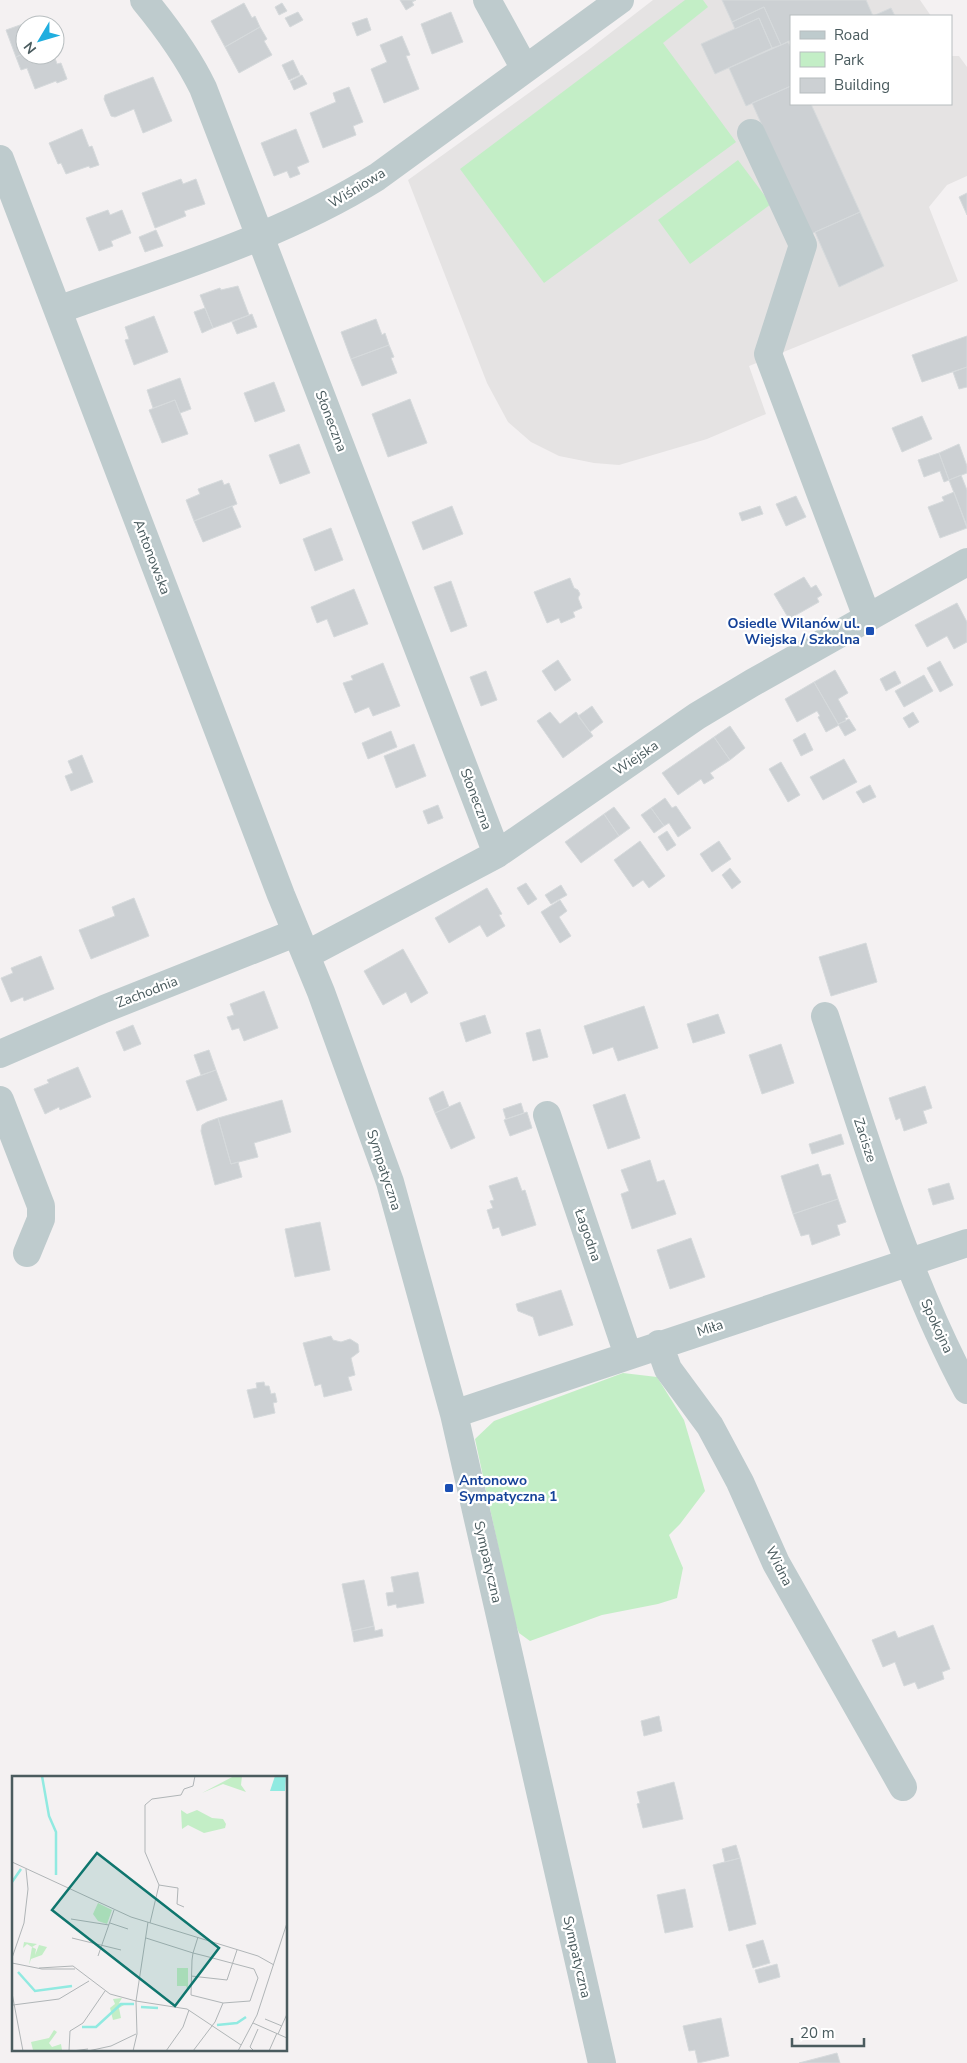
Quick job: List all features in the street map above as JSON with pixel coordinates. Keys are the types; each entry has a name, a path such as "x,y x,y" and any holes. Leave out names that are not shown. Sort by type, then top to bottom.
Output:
{"street":[{"name":"Słoneczna","path":"144,0 180,44 203,88 497,854"},
{"path":"487,0 525,69"},
{"name":"Wiśniowa","path":"58,310 259,236 320,209 368,182 620,0"},
{"path":"751,133 803,245 768,354 867,617"},
{"name":"Antonowska","path":"0,159 300,944"},
{"name":"Wiejska","path":"300,944 497,854 697,716 867,617 967,562"},
{"name":"Zachodnia","path":"0,1054 104,1009 300,944"},
{"name":"Sympatyczna","path":"300,944 351,1072 390,1182 454,1414 602,2063"},
{"name":"Zacisze","path":"826,1016 893,1225 909,1261"},
{"path":"0,1100 41,1206 41,1219 27,1253"},
{"name":"Łagodna","path":"548,1115 628,1355"},
{"name":"Miła","path":"454,1414 659,1344 967,1243"},
{"name":"Spokojna","path":"909,1261 921,1293 967,1390"},
{"name":"Widna","path":"659,1344 668,1369 710,1426 740,1482 776,1563 903,1787"}],"shaded area":[{"path":"653,0 920,0 930,15 790,15 790,105 952,105 952,56 959,56 967,67 967,176 947,185 929,207 958,281 749,366 766,414 707,439 619,465 594,463 559,456 531,442 508,422 487,383 408,180 587,51"}],"green space":[{"path":"685,0 703,0 708,7 663,43 736,142 544,283 460,169"},
{"path":"738,160 771,204 690,264 658,220"},
{"path":"623,1373 657,1377 684,1420 705,1491 680,1524 669,1535 683,1568 677,1598 658,1604 602,1615 530,1641 519,1633 514,1620 475,1439 494,1421"}],"building":[{"path":"400,0 416,0 412,2 414,5 406,10"},
{"path":"722,0 866,0 873,15 790,15 790,40 781,45 764,7 732,22"},
{"path":"244,3 252,18 255,16 260,27 225,47 211,21"},
{"path":"282,3 287,11 279,15 275,7"},
{"path":"764,7 781,45 772,48 759,18 735,29 732,22"},
{"path":"891,8 894,15 875,15"},
{"path":"298,12 303,20 290,27 285,18"},
{"path":"451,12 463,42 432,54 421,24"},
{"path":"367,18 371,30 357,36 352,23"},
{"path":"759,18 772,48 715,74 701,44"},
{"path":"15,27 15,54 6,30"},
{"path":"260,27 267,39 264,41 272,55 239,73 225,47"},
{"path":"402,36 410,55 406,56 419,89 384,103 371,69 387,62 380,45"},
{"path":"788,42 790,46 790,86 746,106 729,68"},
{"path":"293,60 300,75 289,80 282,65"},
{"path":"19,65 62,65 67,79 35,89 27,68 21,70"},
{"path":"302,75 307,84 294,90 290,81"},
{"path":"153,77 172,121 143,133 134,109 115,117 111,116 104,99 105,95"},
{"path":"790,86 790,105 811,105 860,212 811,234 752,103"},
{"path":"349,87 363,122 353,126 356,135 323,148 310,113 336,102 333,93"},
{"path":"82,129 89,147 92,146 99,165 90,168 89,166 66,174 61,163 58,164 49,143"},
{"path":"296,129 309,162 297,167 300,174 290,178 287,171 274,176 261,143"},
{"path":"181,179 183,184 196,179 205,204 184,211 186,216 155,228 142,193"},
{"path":"967,193 967,215 959,197"},
{"path":"108,210 110,215 122,210 131,233 111,241 113,246 99,251 86,218"},
{"path":"860,212 884,266 839,287 815,232"},
{"path":"156,230 163,246 145,252 139,237"},
{"path":"238,286 249,315 213,328 200,295 220,288 221,290"},
{"path":"205,308 213,328 202,333 194,312"},
{"path":"252,314 257,327 237,334 232,322"},
{"path":"154,316 168,352 134,365 125,340 129,339 125,327"},
{"path":"376,319 382,335 385,333 389,345 351,359 341,332"},
{"path":"967,336 967,367 922,382 912,355"},
{"path":"389,345 394,357 391,358 397,373 362,386 351,359"},
{"path":"967,367 967,387 959,389 953,372"},
{"path":"180,378 191,409 180,413 175,400 153,408 147,390"},
{"path":"274,382 285,411 255,422 244,393"},
{"path":"410,399 427,443 388,457 372,414"},
{"path":"175,400 188,434 162,443 149,410"},
{"path":"922,416 932,439 902,452 892,428"},
{"path":"299,444 310,473 280,484 269,455"},
{"path":"959,444 967,466 967,473 949,480 939,453"},
{"path":"939,453 949,480 944,482 940,471 924,477 918,460"},
{"path":"961,475 967,490 967,526 949,480"},
{"path":"222,480 224,485 229,483 237,504 194,521 186,500 200,494 198,489"},
{"path":"954,492 967,528 940,538 928,507 944,501 942,497"},
{"path":"796,496 806,517 786,526 776,504"},
{"path":"232,506 241,527 203,542 194,521"},
{"path":"452,506 463,534 423,550 412,522"},
{"path":"760,506 763,514 742,521 739,513"},
{"path":"331,528 343,560 315,571 303,539"},
{"path":"804,577 811,588 816,585 822,595 817,598 819,602 789,619 774,594"},
{"path":"570,578 574,588 580,594 578,598 582,608 573,612 575,617 561,623 559,618 547,623 534,592"},
{"path":"451,581 467,626 451,632 434,587"},
{"path":"354,589 368,624 334,637 327,619 317,623 311,607"},
{"path":"957,603 967,622 967,642 954,649 947,636 927,647 915,625"},
{"path":"558,660 571,680 555,691 542,671"},
{"path":"940,661 953,685 940,692 927,668"},
{"path":"383,663 400,706 373,716 369,707 355,713 343,683 353,680 351,676"},
{"path":"835,670 848,693 838,699 848,717 845,718 846,721 838,724 814,682"},
{"path":"486,671 497,700 481,706 470,677"},
{"path":"895,671 901,683 886,691 880,679"},
{"path":"924,675 933,691 904,707 895,691"},
{"path":"814,682 839,725 826,732 817,711 797,722 785,699"},
{"path":"592,706 603,722 590,732 578,716"},
{"path":"550,712 560,724 576,712 593,736 563,758 537,721"},
{"path":"913,712 919,722 909,728 903,718"},
{"path":"849,719 856,730 845,736 838,724"},
{"path":"730,726 745,748 730,760 714,737"},
{"path":"391,731 397,747 368,759 362,743"},
{"path":"805,733 813,750 801,756 793,740"},
{"path":"714,737 730,760 710,773 714,778 704,784 701,779 678,795 662,773"},
{"path":"414,744 426,776 396,788 384,756"},
{"path":"82,755 93,782 71,791 65,776 73,773 68,761"},
{"path":"844,759 857,782 823,800 810,777"},
{"path":"781,762 800,795 788,802 769,769"},
{"path":"870,785 876,797 863,803 856,792"},
{"path":"665,798 672,808 676,806 691,828 678,837 669,823 664,826 651,808"},
{"path":"438,805 443,818 428,824 423,811"},
{"path":"614,807 630,828 619,836 604,814"},
{"path":"651,808 664,826 654,833 641,815"},
{"path":"604,814 619,836 581,863 565,842"},
{"path":"667,831 676,845 667,851 658,837"},
{"path":"640,841 665,876 649,888 643,880 633,887 614,860"},
{"path":"719,841 731,859 712,872 700,854"},
{"path":"730,868 741,882 732,889 722,875"},
{"path":"526,883 537,899 528,905 517,888"},
{"path":"561,885 567,895 551,904 545,895"},
{"path":"487,888 502,914 499,915 505,926 487,937 480,925 449,943 435,918"},
{"path":"134,898 149,936 91,959 79,930 115,916 112,907"},
{"path":"560,900 567,911 559,917 571,936 560,943 541,912"},
{"path":"866,943 877,982 831,996 819,957"},
{"path":"403,949 428,993 411,1003 406,992 383,1005 364,971"},
{"path":"41,956 54,989 24,1001 23,997 11,1002 1,978 13,973 11,968"},
{"path":"264,991 278,1028 244,1041 239,1028 232,1030 227,1017 234,1015 230,1004"},
{"path":"644,1006 658,1048 618,1061 613,1047 593,1054 584,1026"},
{"path":"718,1014 725,1033 693,1043 687,1024"},
{"path":"485,1015 491,1033 466,1042 460,1023"},
{"path":"133,1025 141,1044 124,1051 116,1032"},
{"path":"540,1029 548,1057 533,1061 526,1033"},
{"path":"781,1044 794,1083 762,1094 749,1055"},
{"path":"209,1050 216,1070 201,1075 194,1055"},
{"path":"78,1067 91,1097 60,1110 59,1107 45,1114 34,1089 49,1083 47,1080"},
{"path":"216,1070 227,1100 197,1111 186,1081"},
{"path":"925,1086 932,1108 923,1111 927,1123 904,1131 900,1118 896,1120 889,1098"},
{"path":"443,1091 449,1107 435,1113 429,1098"},
{"path":"625,1094 640,1138 608,1149 593,1105"},
{"path":"282,1100 291,1132 254,1143 258,1157 231,1164 218,1118"},
{"path":"460,1102 475,1138 451,1149 435,1113"},
{"path":"521,1103 524,1113 506,1119 503,1109"},
{"path":"527,1112 532,1128 510,1136 504,1120"},
{"path":"218,1118 231,1164 238,1162 242,1177 215,1185 201,1131 202,1125"},
{"path":"841,1134 844,1144 812,1154 809,1144"},
{"path":"650,1160 657,1182 664,1180 676,1214 632,1229 621,1194 629,1191 621,1170"},
{"path":"818,1164 822,1176 830,1174 838,1199 793,1214 781,1176"},
{"path":"517,1177 522,1191 525,1190 536,1225 502,1236 499,1227 493,1229 487,1210 493,1208 490,1201 494,1200 489,1186"},
{"path":"949,1183 954,1199 933,1205 928,1189"},
{"path":"838,1199 846,1222 837,1225 840,1235 812,1245 809,1234 801,1236 793,1214"},
{"path":"320,1222 330,1270 295,1277 285,1229"},
{"path":"691,1238 705,1277 670,1289 657,1250"},
{"path":"561,1290 573,1325 539,1336 533,1317 518,1311 516,1304"},
{"path":"331,1336 333,1340 341,1342 350,1339 358,1344 359,1352 351,1358 355,1375 348,1377 352,1390 324,1397 321,1384 315,1386 303,1343"},
{"path":"264,1382 265,1386 269,1386 271,1394 275,1393 277,1402 273,1403 275,1413 254,1418 247,1390 257,1388 256,1383"},
{"path":"418,1572 424,1603 397,1608 396,1604 388,1606 386,1593 394,1592 391,1577"},
{"path":"364,1580 374,1626 352,1631 342,1584"},
{"path":"933,1625 950,1669 942,1672 944,1679 918,1689 915,1682 904,1686 895,1662 883,1667 872,1640 895,1631 898,1638"},
{"path":"374,1626 375,1631 382,1629 383,1636 354,1642 352,1631"},
{"path":"659,1716 662,1731 644,1736 641,1721"},
{"path":"674,1782 683,1819 643,1828 637,1804 640,1803 637,1792"},
{"path":"736,1845 740,1858 725,1862 722,1849"},
{"path":"740,1858 756,1924 729,1931 713,1865"},
{"path":"685,1889 693,1927 665,1933 657,1895"},
{"path":"763,1940 770,1963 753,1968 746,1945"},
{"path":"777,1964 780,1977 759,1983 755,1970"},
{"path":"721,2018 729,2056 698,2063 695,2050 689,2051 683,2026"},
{"path":"837,2053 840,2063 799,2063"}],"place":[{"name":"Osiedle Wilanów ul. Wiejska / Szkolna","path":"870,631"},
{"name":"Antonowo Sympatyczna 1","path":"449,1488"}]}
